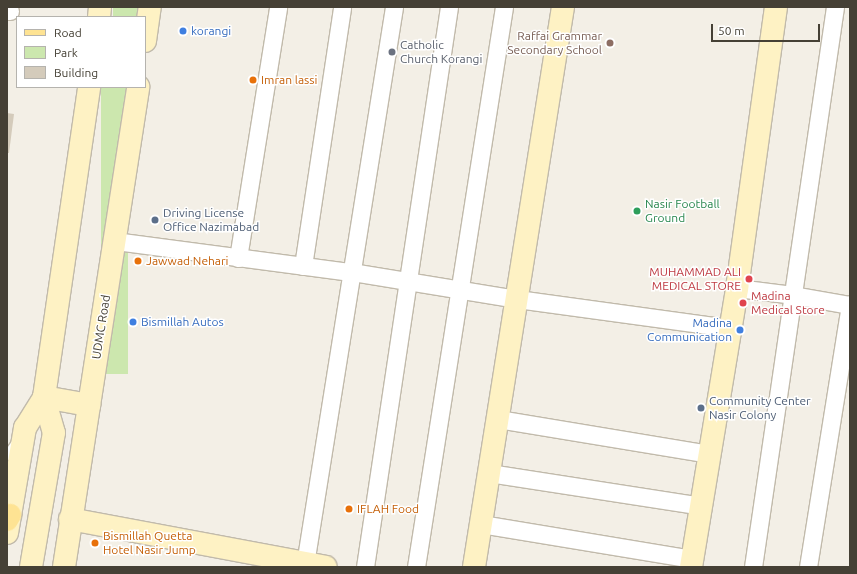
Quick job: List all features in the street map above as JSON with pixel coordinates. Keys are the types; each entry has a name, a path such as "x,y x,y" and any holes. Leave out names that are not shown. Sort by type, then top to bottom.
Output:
{"street":[{"path":"146,34 150,7"},
{"path":"238,258 278,7"},
{"path":"303,266 342,7"},
{"path":"305,564 394,7"},
{"path":"365,567 449,7"},
{"path":"416,567 504,7"},
{"path":"474,567 563,7"},
{"path":"481,524 692,563 737,288 776,7"},
{"path":"753,567 835,7"},
{"path":"8,523 25,428 44,397 89,88"},
{"name":"UDMC Road","path":"64,567 70,520 138,88"},
{"path":"115,241 352,272 517,299 730,328"},
{"path":"737,288 793,295 850,305 808,567"},
{"path":"44,397 89,405"},
{"path":"31,567 54,433 44,397"},
{"path":"498,419 710,454"},
{"path":"489,473 701,506"},
{"path":"70,520 326,567"}],"lane":[{"path":"7,455 25,428"}],"green space":[{"path":"113,7 141,7 141,16 113,16"},
{"path":"101,88 128,88 128,374 101,374"}],"building":[{"path":"7,113 14,114 9,153 7,153"}],"place":[{"name":"korangi","path":"183,31"},
{"name":"Raffai Grammar Secondary School","path":"610,43"},
{"name":"Catholic Church Korangi","path":"392,52"},
{"name":"Imran lassi","path":"253,80"},
{"name":"Nasir Football Ground","path":"637,211"},
{"name":"Driving License Office Nazimabad","path":"155,220"},
{"name":"Jawwad Nehari","path":"138,261"},
{"name":"MUHAMMAD ALI MEDICAL STORE","path":"749,279"},
{"name":"Madina Medical Store","path":"743,303"},
{"name":"Bismillah Autos","path":"133,322"},
{"name":"Madina Communication","path":"740,330"},
{"name":"Community Center Nasir Colony","path":"701,408"},
{"name":"IFLAH Food","path":"349,509"},
{"name":"Bismillah Quetta Hotel Nasir Jump","path":"95,543"}]}
